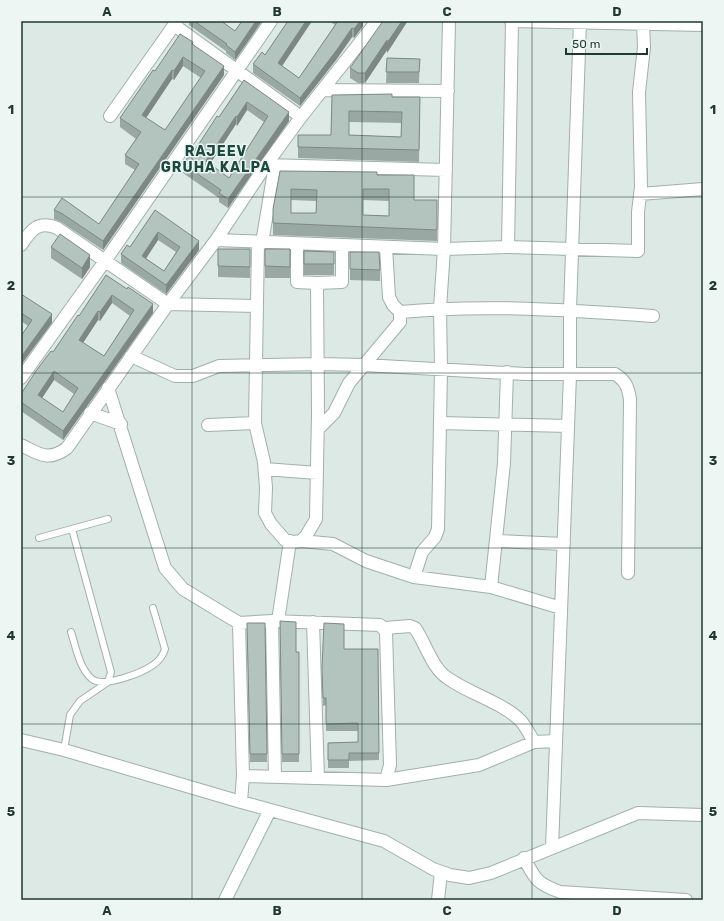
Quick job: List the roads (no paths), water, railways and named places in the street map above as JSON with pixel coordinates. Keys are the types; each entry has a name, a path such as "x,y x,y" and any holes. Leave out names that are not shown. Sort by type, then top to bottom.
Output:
{"street":[{"path":"21,378 105,261 271,21"},
{"path":"21,445 43,456 56,456 67,448 90,413 168,304 270,165 302,117 377,21"},
{"path":"414,577 422,552 435,537 438,529 441,369 440,308 444,249 449,21"},
{"path":"508,247 512,21 703,25"},
{"path":"552,848 570,375 570,310 580,22"},
{"path":"110,116 176,23 236,70 302,117"},
{"path":"216,240 260,243 444,249 508,247 638,251 638,212 640,194 639,92 644,47 643,23"},
{"path":"324,90 448,91"},
{"path":"270,165 446,170"},
{"path":"270,165 260,243 255,367 255,423 265,469 265,513 276,530 285,540 333,544 366,561 414,577 491,587 561,608"},
{"path":"640,194 703,189"},
{"path":"21,245 28,235 38,226 47,224 57,228 168,304 257,306"},
{"path":"297,244 297,282 317,283 342,282 342,245"},
{"path":"386,247 389,297 392,305 400,312 440,308 570,310 653,316"},
{"path":"276,777 275,621 296,541 306,536 316,519 319,364 317,283"},
{"path":"318,429 334,413 349,383 400,322 400,312"},
{"path":"131,356 175,376 193,376 219,366 255,367 319,364 570,375 615,374 622,379 628,387 630,399 628,572"},
{"path":"491,587 504,463 507,372"},
{"path":"108,388 121,424 165,568 183,589 239,623 275,621 312,622 380,625 384,628 410,626 415,628 439,671 448,679 474,691 514,716 521,722 534,742"},
{"path":"90,413 121,424"},
{"path":"208,426 255,423"},
{"path":"440,423 568,426"},
{"path":"265,469 317,473"},
{"path":"496,541 564,544"},
{"path":"312,622 318,778"},
{"path":"239,623 243,776 241,802"},
{"path":"384,628 387,651 390,765 386,780"},
{"path":"21,740 64,750 241,802 384,841 441,872 469,878 491,873 524,858 638,814 703,815"},
{"path":"243,776 386,780 479,764 534,742 556,741"},
{"path":"225,900 270,810"},
{"path":"524,858 534,877 541,885 560,892 648,899 686,900"},
{"path":"438,900 441,872"}],"lane":[{"path":"39,538 108,519"},
{"path":"72,529 112,672 108,682"},
{"path":"64,750 70,715 80,702 108,682 131,676 152,666 163,655 165,649 153,608"},
{"path":"71,632 84,670 93,680 108,682"}],"district":[{"name":"RAJEEV GRUHA KALPA","path":"216,160"}]}
